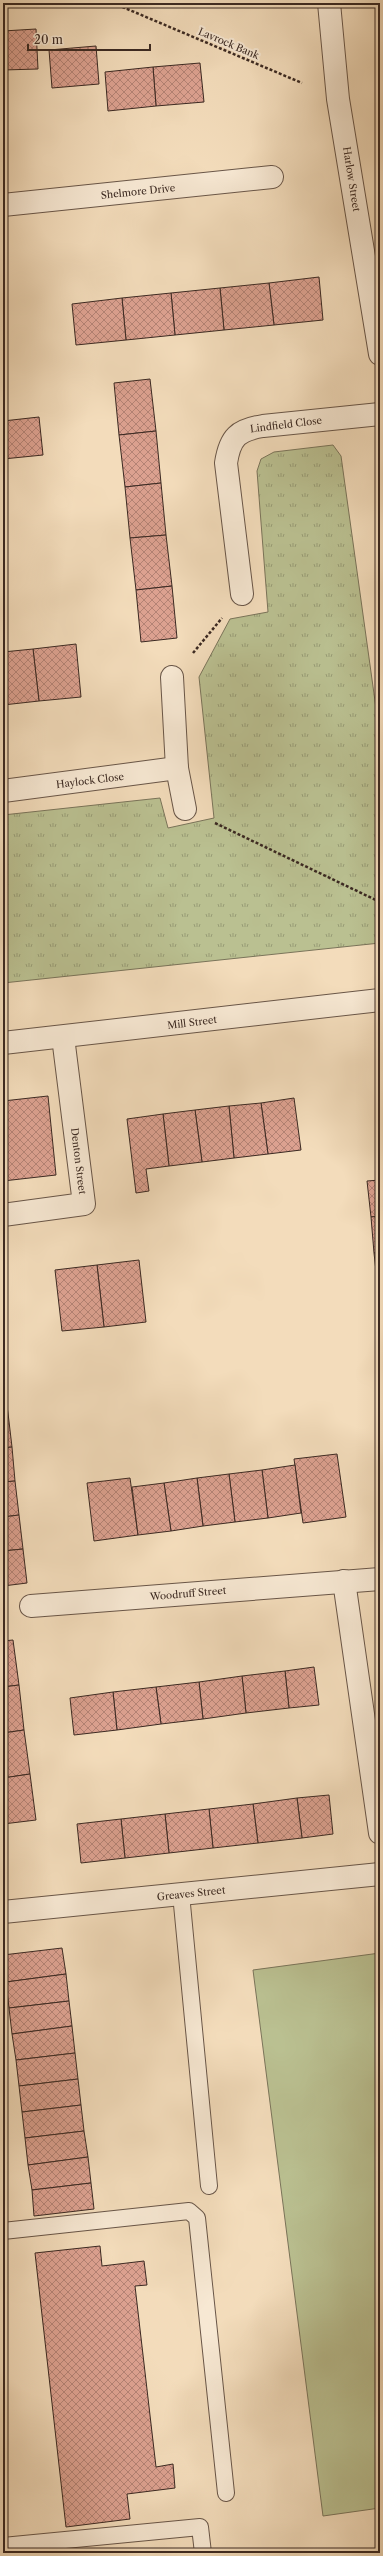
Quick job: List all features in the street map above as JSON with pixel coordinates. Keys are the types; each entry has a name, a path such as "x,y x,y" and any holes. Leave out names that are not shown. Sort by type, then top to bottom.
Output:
{"street":[{"name":"Harlow Street","path":"329,3 338,99 380,354"},
{"name":"Shelmore Drive","path":"3,205 272,177"},
{"name":"Lindfield Close","path":"242,594 226,463 228,448 236,435 246,429 263,426 380,414"},
{"path":"172,678 177,768 185,809"},
{"name":"Haylock Close","path":"3,791 177,768"},
{"name":"Mill Street","path":"3,1043 380,1000"},
{"name":"Denton Street","path":"3,1215 84,1204 63,1037"},
{"name":"Woodruff Street","path":"31,1606 380,1579"},
{"path":"344,1581 380,1833"},
{"name":"Greaves Street","path":"3,1912 380,1874"}],"lane":[{"path":"181,1894 209,2186"},
{"path":"3,2231 190,2211 197,2218 226,2493"},
{"path":"3,2546 200,2527 203,2553"}],"path":[{"name":"Lavrock Bank","path":"113,3 338,99"},
{"path":"172,678 242,594"},
{"path":"185,809 380,902"}],"green space":[{"path":"333,445 341,456 380,737 380,943 3,983 3,815 160,798 168,828 214,818 199,677 230,619 268,612 257,471 261,459 274,452"},
{"path":"380,1953 380,2508 323,2516 253,1970"}],"building":[{"path":"36,29 38,69 3,70 3,31"},
{"path":"96,46 99,84 52,88 49,50"},
{"path":"200,63 204,102 156,106 153,67"},
{"path":"153,67 156,106 108,111 105,72"},
{"path":"319,277 323,320 274,325 269,283"},
{"path":"269,283 274,325 224,330 220,288"},
{"path":"220,288 224,330 175,335 171,293"},
{"path":"171,293 175,335 126,340 122,298"},
{"path":"122,298 126,340 76,345 72,304"},
{"path":"150,379 156,431 119,435 114,383"},
{"path":"39,417 43,455 3,459 3,421"},
{"path":"156,431 161,483 125,487 119,435"},
{"path":"161,483 166,535 130,538 125,487"},
{"path":"166,535 172,586 136,590 130,538"},
{"path":"172,586 177,638 141,642 136,590"},
{"path":"76,644 81,697 39,701 33,649"},
{"path":"33,649 39,701 3,705 3,652"},
{"path":"48,1096 56,1175 3,1181 3,1101"},
{"path":"294,1098 301,1150 268,1154 261,1103"},
{"path":"261,1103 268,1154 234,1158 229,1106"},
{"path":"229,1106 234,1158 202,1162 195,1110"},
{"path":"195,1110 202,1162 169,1166 163,1114"},
{"path":"163,1114 169,1166 146,1169 149,1191 136,1193 127,1119"},
{"path":"380,1180 380,1216 371,1217 367,1181"},
{"path":"380,1216 380,1253 374,1253 371,1217"},
{"path":"374,1253 380,1253 380,1289 378,1289"},
{"path":"139,1260 146,1322 104,1327 97,1265"},
{"path":"97,1265 104,1327 62,1331 55,1270"},
{"path":"3,1379 8,1413 3,1413"},
{"path":"3,1413 8,1413 12,1447 3,1448"},
{"path":"12,1447 15,1481 3,1482 3,1448"},
{"path":"337,1454 346,1517 303,1523 294,1459"},
{"path":"295,1465 301,1513 268,1518 262,1470"},
{"path":"262,1470 268,1518 235,1522 229,1474"},
{"path":"229,1474 235,1522 203,1526 197,1478"},
{"path":"130,1478 138,1535 94,1541 87,1483"},
{"path":"197,1478 203,1526 171,1531 164,1483"},
{"path":"15,1481 19,1515 3,1517 3,1482"},
{"path":"164,1483 171,1531 138,1535 132,1487"},
{"path":"19,1515 23,1549 3,1551 3,1517"},
{"path":"23,1549 27,1583 3,1586 3,1551"},
{"path":"13,1640 19,1685 3,1687 3,1641"},
{"path":"314,1667 319,1705 289,1708 285,1671"},
{"path":"285,1671 289,1708 246,1713 242,1676"},
{"path":"242,1676 246,1713 203,1719 199,1682"},
{"path":"199,1682 203,1719 161,1724 156,1687"},
{"path":"19,1685 24,1730 3,1733 3,1687"},
{"path":"156,1687 161,1724 117,1730 113,1692"},
{"path":"113,1692 117,1730 74,1735 70,1698"},
{"path":"24,1730 30,1774 3,1778 3,1733"},
{"path":"30,1774 36,1820 3,1824 3,1778"},
{"path":"329,1795 333,1834 302,1838 297,1798"},
{"path":"297,1798 302,1838 258,1843 253,1804"},
{"path":"253,1804 258,1843 213,1848 209,1809"},
{"path":"209,1809 213,1848 169,1853 165,1814"},
{"path":"165,1814 169,1853 125,1858 121,1819"},
{"path":"121,1819 125,1858 81,1863 77,1824"},
{"path":"62,1948 66,1974 6,1982 3,1955"},
{"path":"66,1974 69,2001 9,2008 6,1982"},
{"path":"69,2001 72,2026 12,2034 9,2008"},
{"path":"72,2026 75,2053 16,2060 12,2034"},
{"path":"75,2053 78,2079 19,2086 16,2060"},
{"path":"78,2079 81,2105 22,2112 19,2086"},
{"path":"81,2105 84,2131 25,2138 22,2112"},
{"path":"84,2131 88,2157 28,2165 25,2138"},
{"path":"88,2157 91,2183 32,2190 28,2165"},
{"path":"91,2183 94,2209 34,2216 32,2190"},
{"path":"100,2246 102,2266 144,2261 147,2285 135,2286 156,2467 173,2464 175,2488 127,2494 130,2519 66,2527 35,2253"}]}
